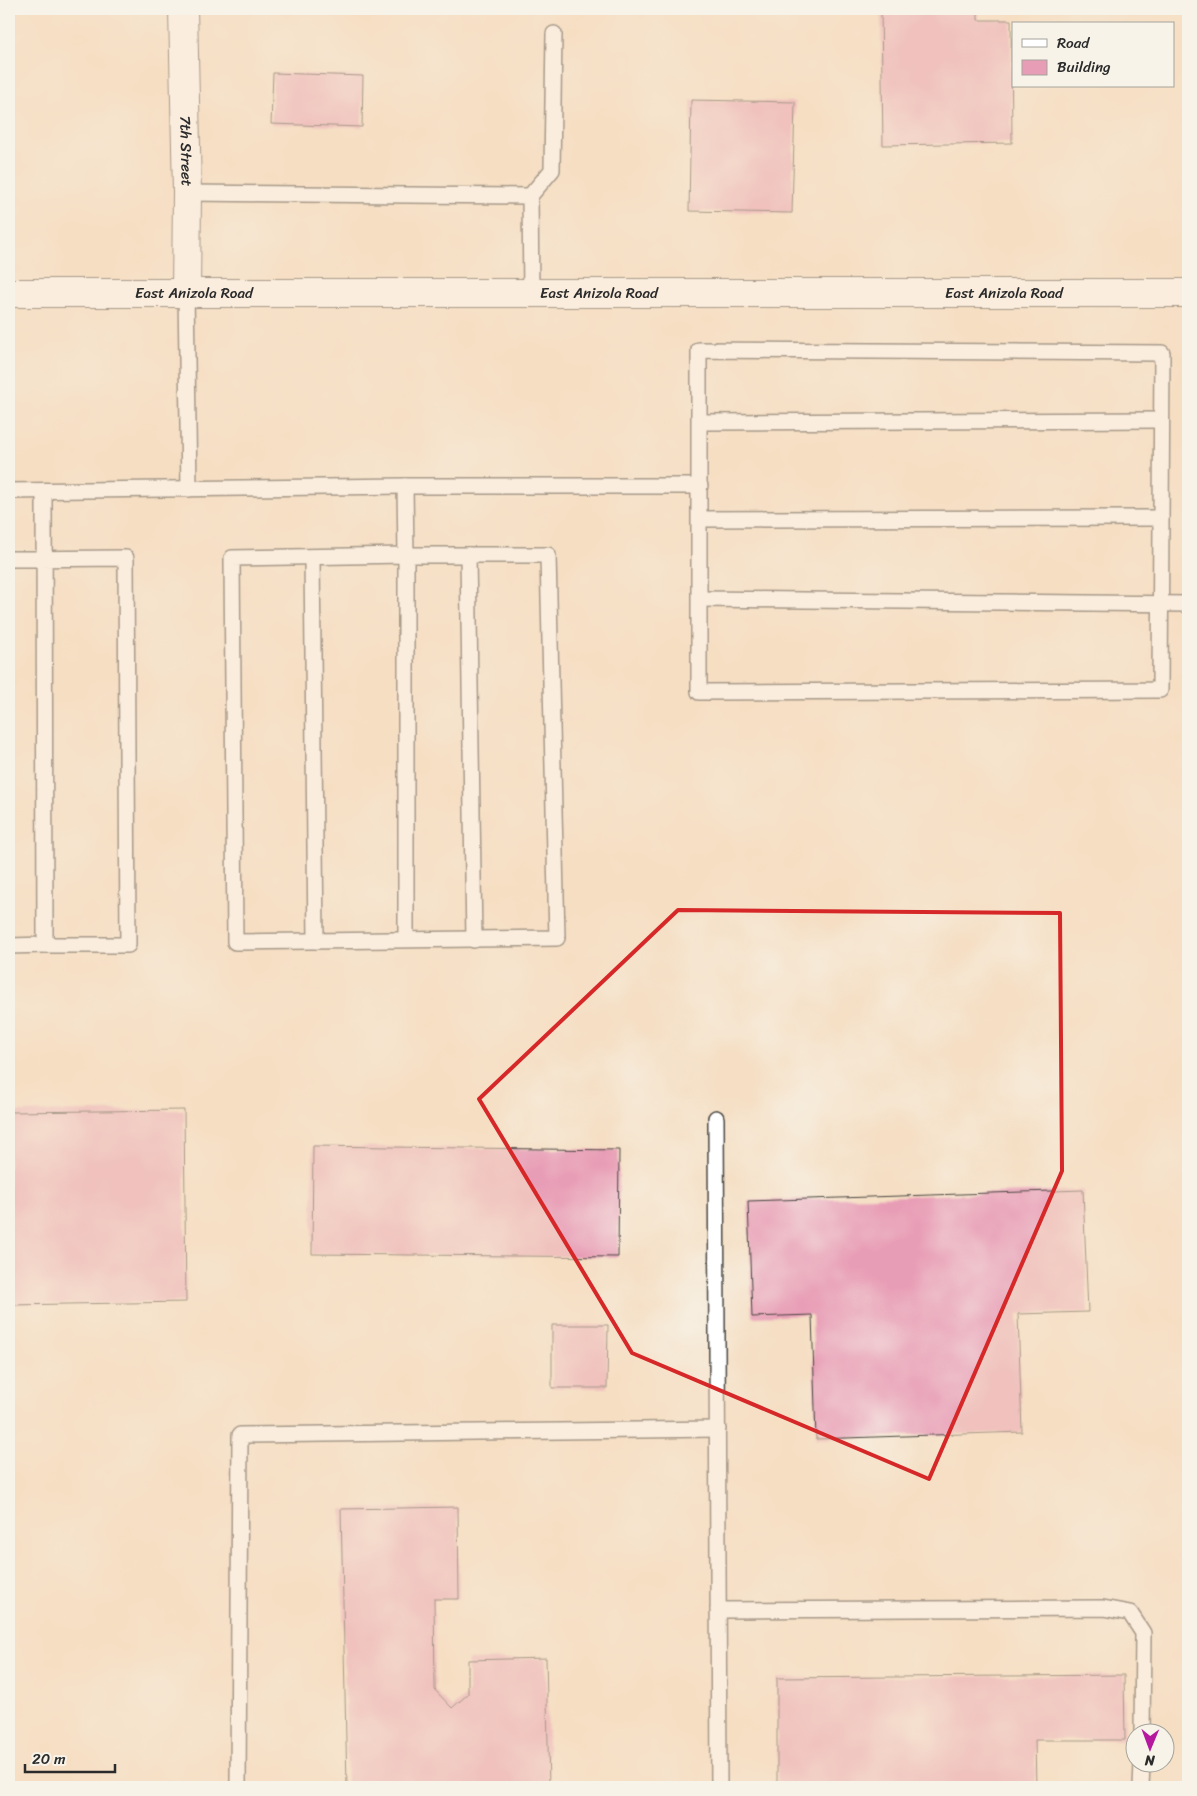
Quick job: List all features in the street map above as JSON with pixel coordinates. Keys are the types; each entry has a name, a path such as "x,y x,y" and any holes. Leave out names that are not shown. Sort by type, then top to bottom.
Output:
{"street":[{"name":"7th Street","path":"183,9 187,193 186,293"},
{"name":"East Anizola Road","path":"9,294 1188,293"}],"lane":[{"path":"532,293 530,196 552,170 554,34"},
{"path":"187,193 530,196"},
{"path":"186,293 189,489"},
{"path":"699,350 1162,352 1160,690 699,692 700,422 699,350"},
{"path":"700,422 1162,420"},
{"path":"405,486 406,940"},
{"path":"9,491 405,486 700,486"},
{"path":"44,491 45,945"},
{"path":"700,519 1161,518"},
{"path":"468,555 474,940"},
{"path":"468,555 548,555 557,938 235,942 232,558 468,555"},
{"path":"312,557 316,941"},
{"path":"9,559 126,558 128,936 128,945 9,946"},
{"path":"700,599 1188,604"},
{"path":"716,1118 719,1787"},
{"path":"238,1787 240,1435 718,1429"},
{"path":"718,1610 1103,1608 1130,1613 1143,1633 1142,1724"},
{"path":"1141,1787 1142,1774"}],"highlighted area":[{"path":"678,910 1060,913 1062,1171 929,1479 632,1353 479,1099"}],"building":[{"path":"881,9 978,9 978,20 1011,20 1012,143 883,145"},
{"path":"273,73 363,76 362,127 271,124"},
{"path":"691,100 795,102 792,213 689,211"},
{"path":"184,1110 186,1302 9,1305 9,1112"},
{"path":"313,1146 619,1150 618,1257 312,1254"},
{"path":"1083,1190 1088,1312 1018,1314 1022,1432 816,1439 812,1315 752,1317 748,1201"},
{"path":"552,1325 608,1325 607,1388 552,1388"},
{"path":"458,1507 459,1599 434,1599 435,1690 452,1708 468,1694 468,1660 546,1658 549,1787 347,1787 341,1509"},
{"path":"1124,1675 1124,1740 1035,1740 1036,1787 777,1787 777,1678"}]}
